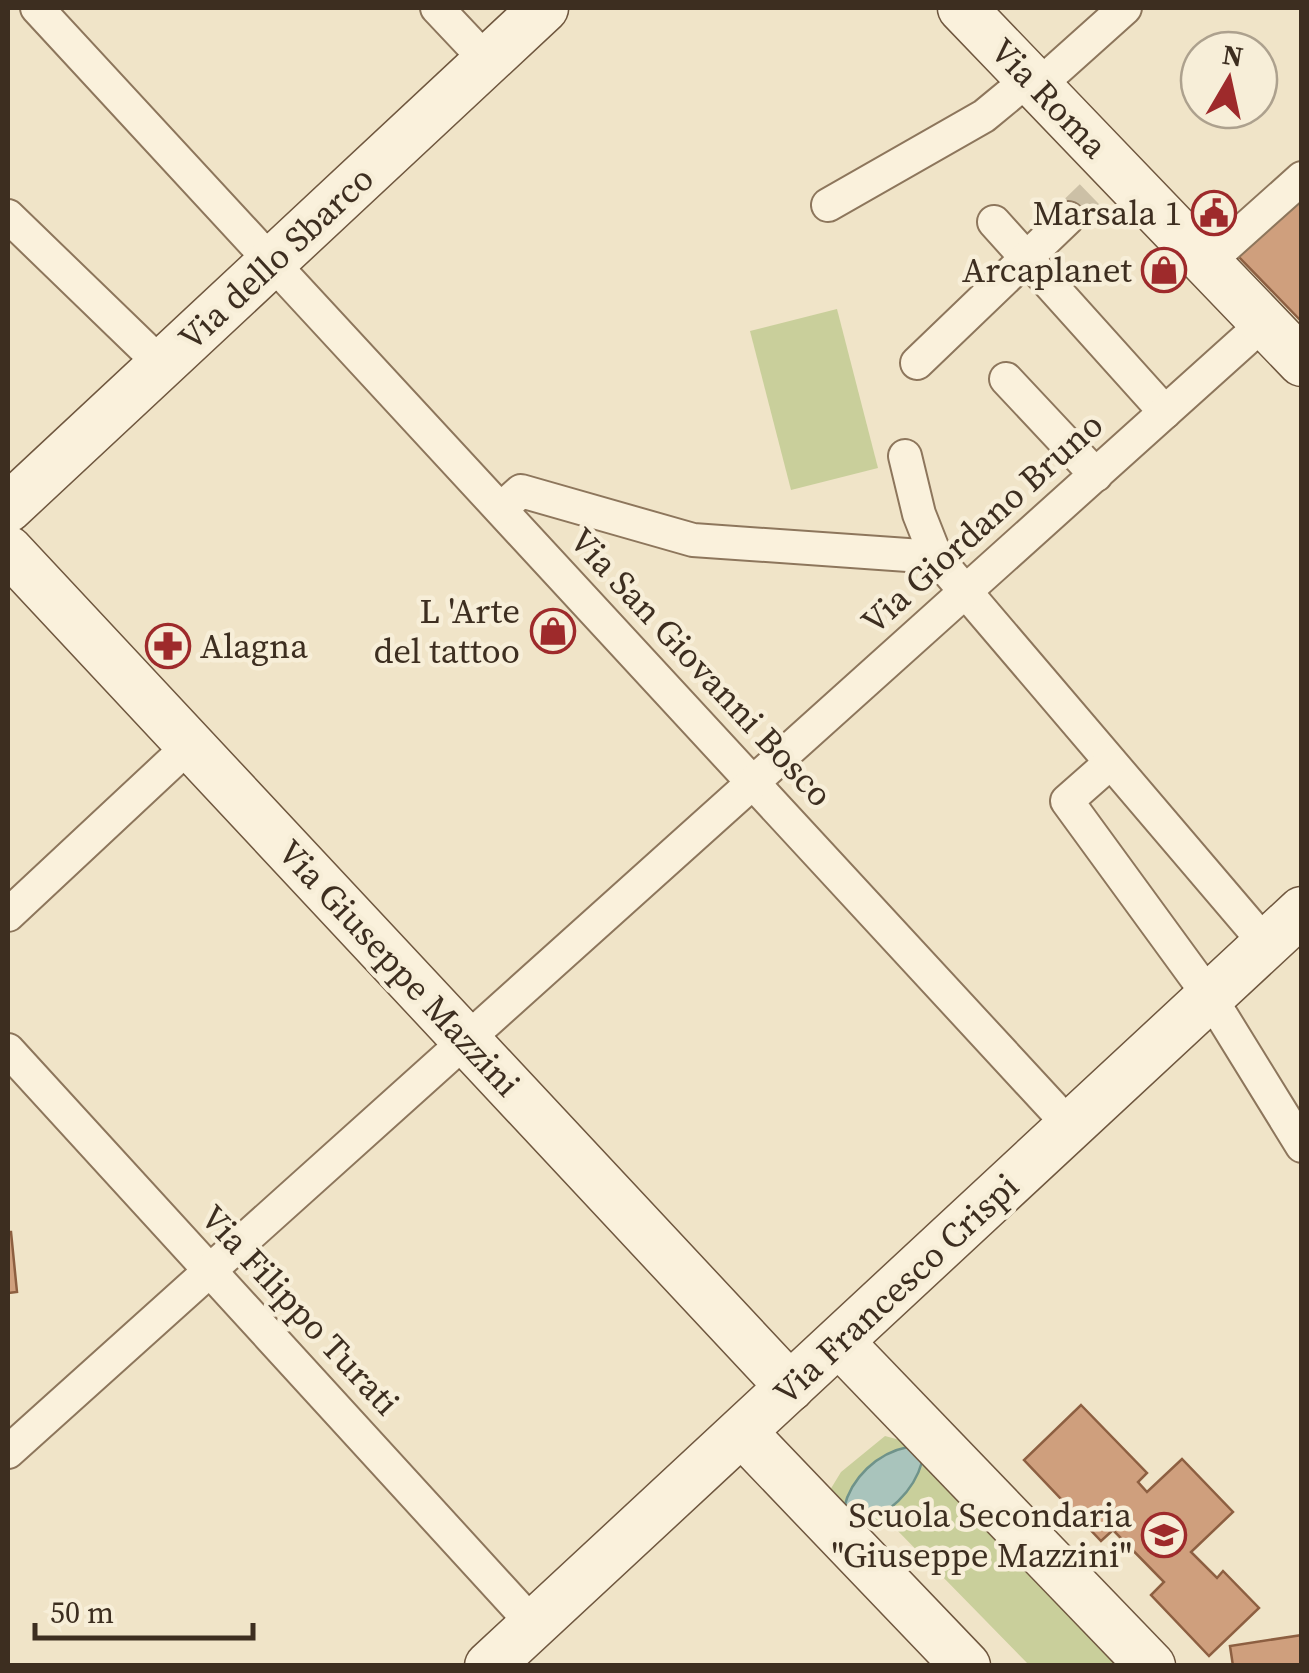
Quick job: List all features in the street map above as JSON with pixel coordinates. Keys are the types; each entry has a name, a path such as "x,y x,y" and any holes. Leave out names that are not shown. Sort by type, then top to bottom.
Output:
{"main road":[{"name":"Via dello Sbarco","path":"8,508 544,8"},
{"name":"Via Roma","path":"962,8 1034,82 1111,176 1207,263 1302,362"},
{"name":"Via Giuseppe Mazzini","path":"8,550 790,1387"},
{"name":"Via Francesco Crispi","path":"489,1666 1302,911"},
{"path":"839,1342 1151,1666"},
{"path":"742,1432 966,1666"}],"street":[{"name":"Via San Giovanni Bosco","path":"37,8 1071,1127"},
{"path":"436,8 487,61"},
{"path":"828,205 984,116 1034,82 1125,8"},
{"path":"1207,263 1302,178"},
{"path":"8,216 162,364"},
{"path":"917,363 1068,218"},
{"path":"994,222 1165,412"},
{"name":"Via Giordano Bruno","path":"8,1452 1264,323"},
{"path":"1006,379 1096,474"},
{"path":"905,456 919,514 936,557 968,590 1108,764 1266,944"},
{"path":"501,510 521,491 694,540 936,557"},
{"path":"8,915 190,745"},
{"path":"1108,764 1067,801 1210,997 1302,1146"},
{"name":"Via Filippo Turati","path":"8,1050 534,1624"}],"green space":[{"path":"837,309 878,468 791,490 750,331"},
{"path":"885,1436 922,1446 1119,1665 1029,1665 894,1527 851,1528 827,1495 841,1472"}],"water":[{"path":"908,1447 922,1462 913,1483 890,1509 859,1524 844,1508 859,1477 876,1461"}],"building":[{"path":"1302,192 1302,322 1234,252"},
{"path":"8,1232 17,1292 8,1293"},
{"name":"Scuola Secondaria \"Giuseppe Mazzini\"","path":"1081,1405 1147,1473 1138,1482 1147,1492 1182,1459 1233,1512 1191,1552 1217,1578 1223,1571 1259,1608 1209,1656 1151,1595 1164,1582 1113,1530 1101,1541 1024,1460"},
{"path":"1302,1635 1302,1666 1233,1666 1230,1646"}],"tunnel":[{"path":"1068,218 1104,183"}],"place":[{"name":"Marsala 1","path":"1214,213"},
{"name":"Arcaplanet","path":"1164,270"},
{"name":"L 'Arte del tattoo","path":"553,631"},
{"name":"Alagna","path":"168,646"},
{"name":"Scuola Secondaria \"Giuseppe Mazzini\"","path":"1164,1535"}]}
